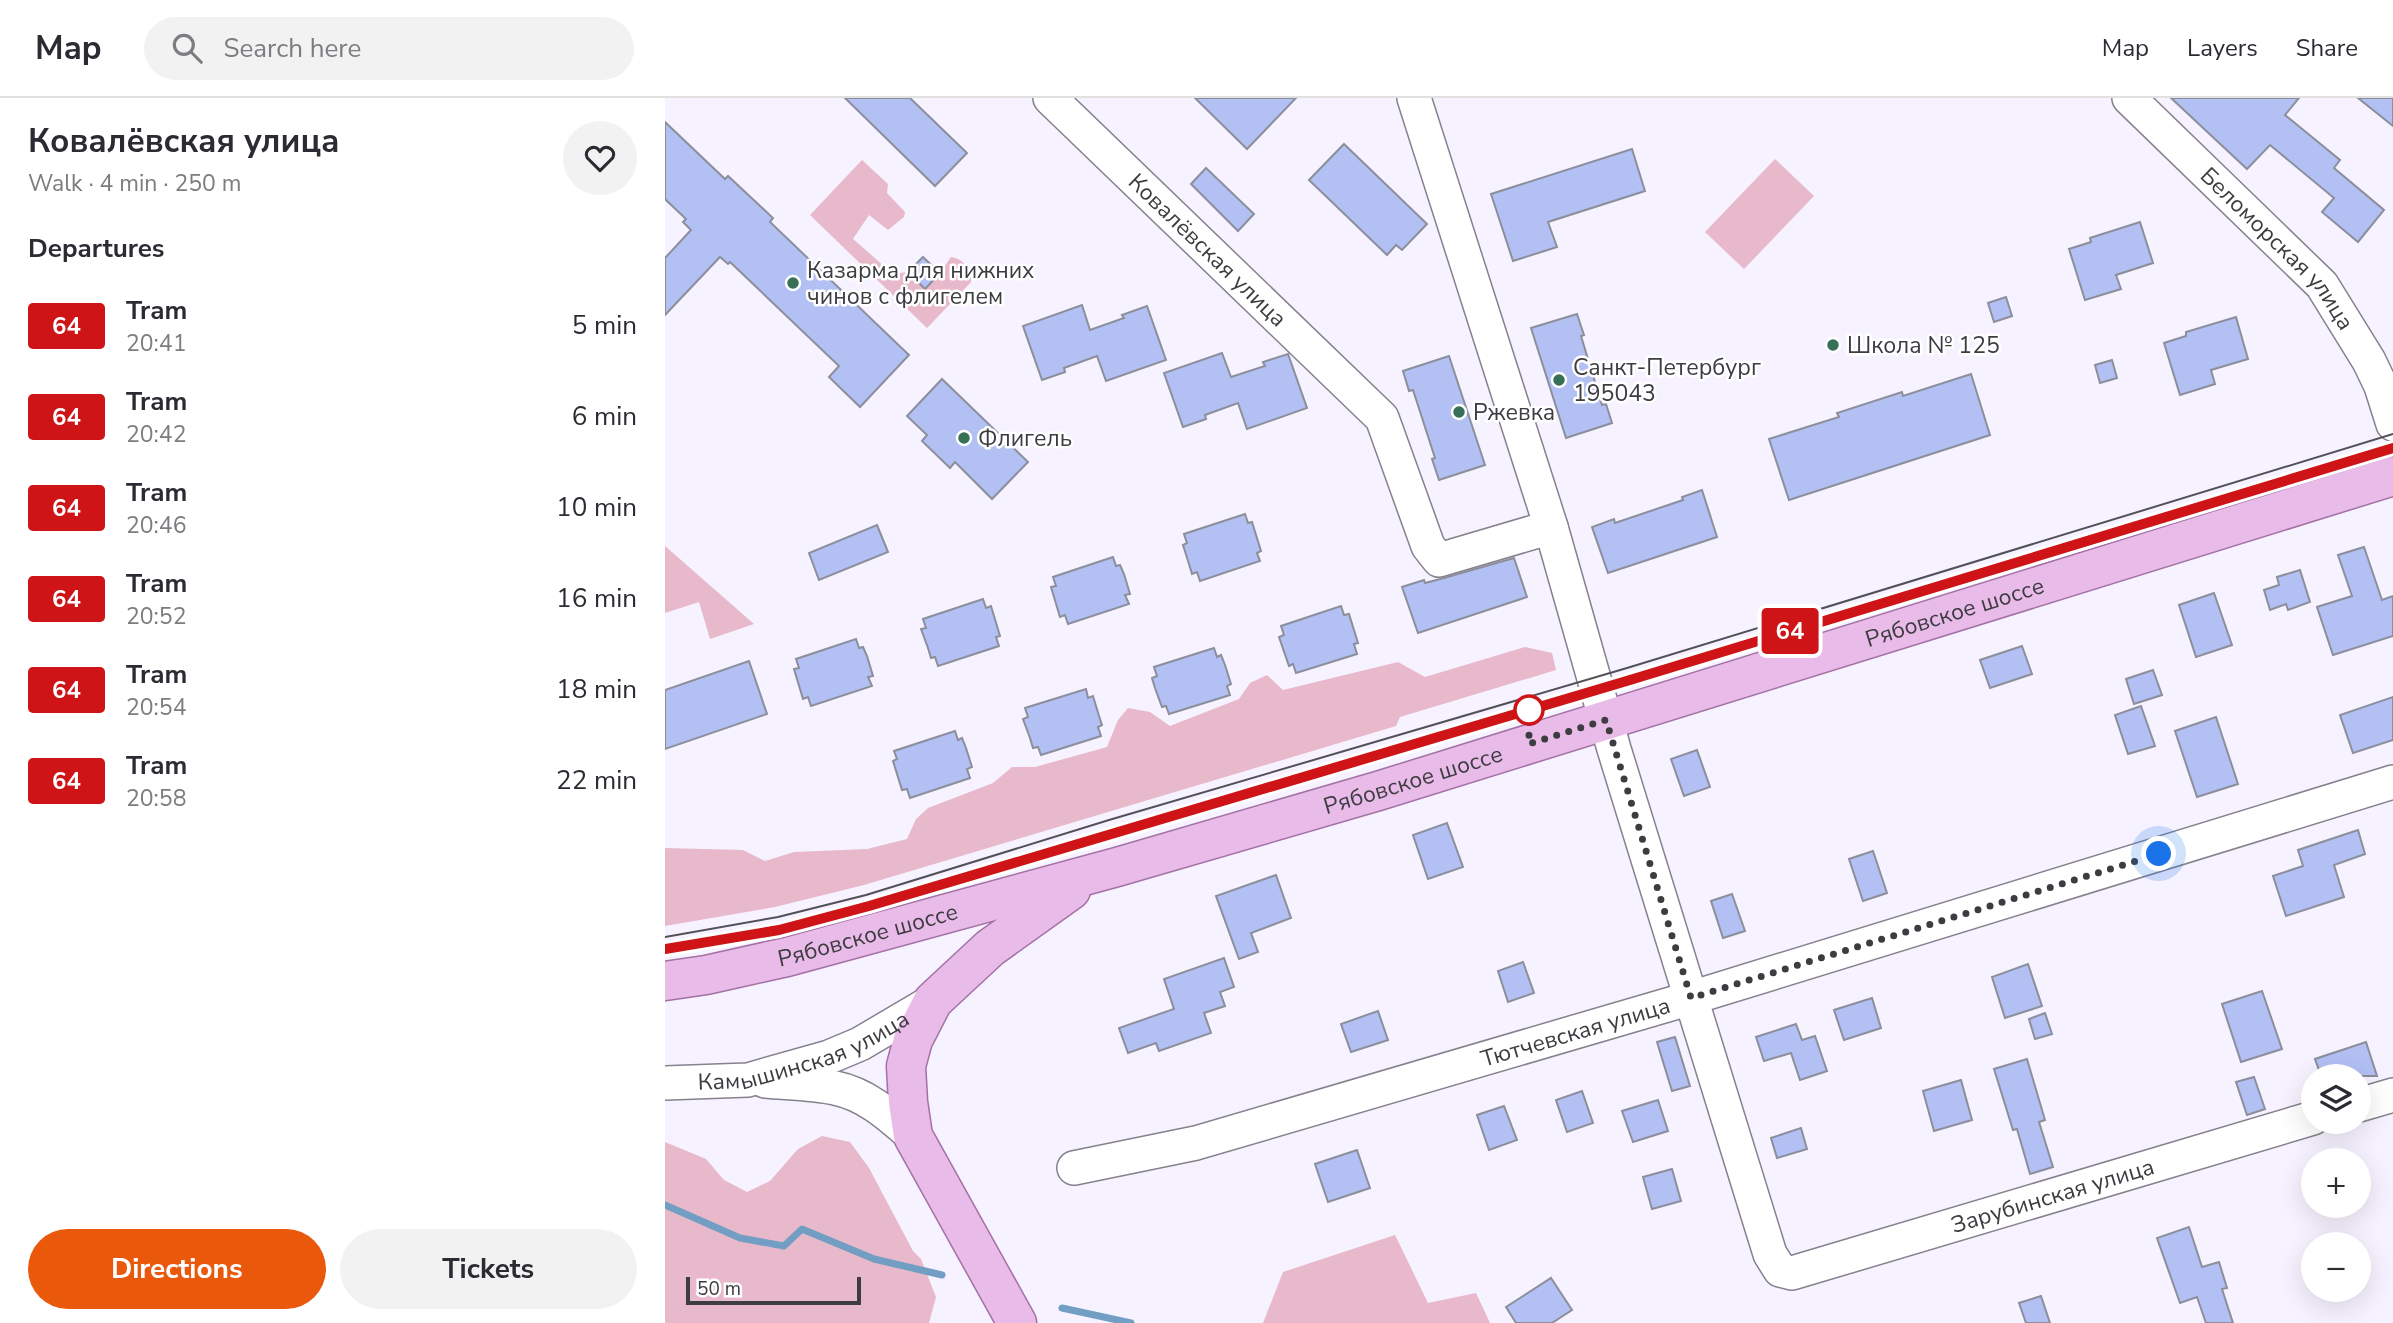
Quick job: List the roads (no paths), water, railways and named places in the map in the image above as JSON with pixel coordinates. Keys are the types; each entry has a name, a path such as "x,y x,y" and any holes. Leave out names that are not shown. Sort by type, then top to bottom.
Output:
{"main road":[{"name":"Рябовское шоссе","path":"665,981 787,957 1117,867 1378,791 2393,476"},
{"path":"1017,1323 913,1136 906,1066 913,1040 933,1001 990,948 1036,914 1070,890 1117,867"}],"street":[{"name":"Ковалёвская улица","path":"1050,98 1382,418 1428,546 1439,560 1551,527"},
{"path":"1414,98 1551,527 1606,720 1691,998"},
{"name":"Беломорская улица","path":"2129,98 2322,285 2369,362 2381,386 2393,424"},
{"name":"Тютчевская улица","path":"1074,1168 1196,1143 1691,998 2393,782"},
{"name":"Зарубинская улица","path":"1691,998 1770,1254 1780,1270 1792,1273 2301,1122"},
{"name":"Камышинская улица","path":"665,1083 748,1080 829,1057 860,1044 933,1001"},
{"path":"748,1080 835,1088 862,1097 888,1114 913,1136"},
{"path":"2371,1101 2393,1095"}],"waterway":[{"path":"665,1205 740,1238 784,1246 802,1229 874,1259 942,1275"},
{"path":"1062,1308 1131,1323"}],"tram line":[{"path":"665,937 778,917 866,895 1109,820 1627,668 2393,434"},
{"path":"665,949 778,930 868,906 1597,690 2393,448"},
{"name":"64","path":"665,949 779,930 869,906 1630,680 2393,448"}],"place":[{"name":"Казарма для нижних чинов с флигелем","path":"793,283"},
{"name":"Школа № 125","path":"1833,345"},
{"name":"Санкт-Петербург 195043","path":"1559,380"},
{"name":"Ржевка","path":"1459,412"},
{"name":"Флигель","path":"964,438"}]}
